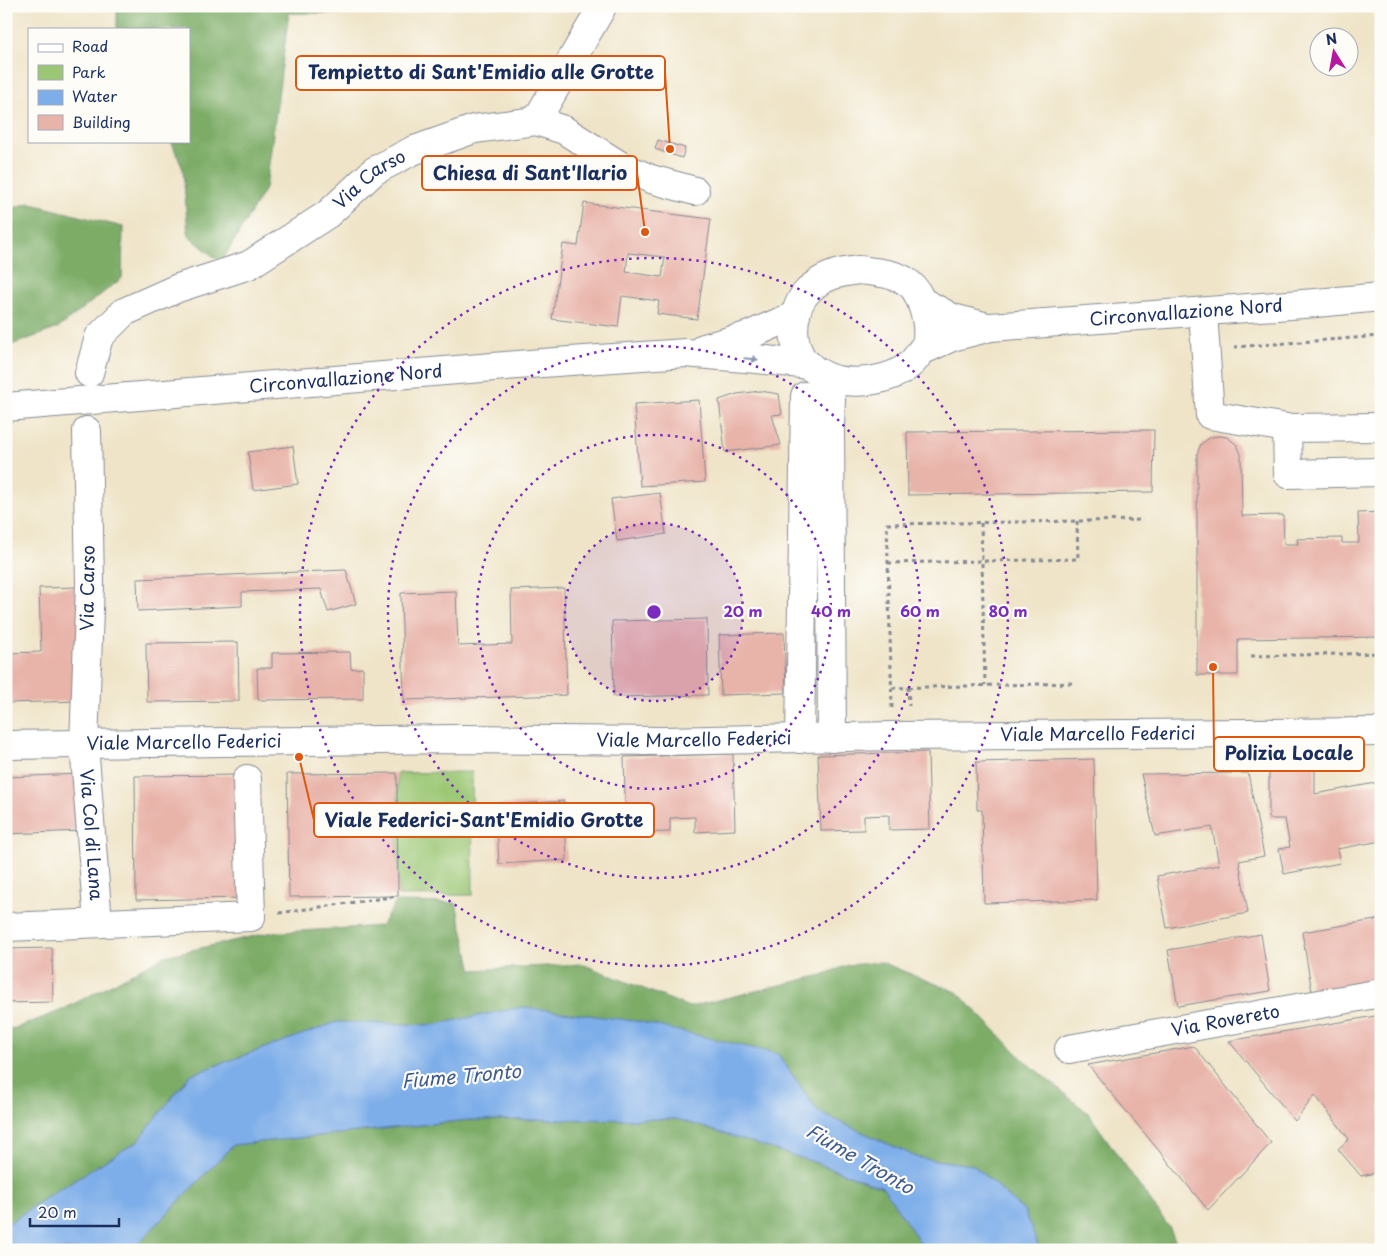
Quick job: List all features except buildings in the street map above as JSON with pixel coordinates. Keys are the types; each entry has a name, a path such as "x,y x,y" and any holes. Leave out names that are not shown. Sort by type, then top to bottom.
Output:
{"street":[{"path":"536,121 602,9 598,6"},
{"name":"Via Carso","path":"89,373 99,338 124,312 178,288 249,265 328,214 374,171 412,151 474,129 536,121 564,130 621,166 652,180 696,192"},
{"name":"Circonvallazione Nord","path":"6,408 542,363 685,353 757,359 818,371 839,380 876,380 893,375 915,360 927,342 927,323 921,301 915,290 906,281 886,274 860,270 833,275 820,281 807,291 800,302 796,315 794,338 800,356 818,371"},
{"name":"Circonvallazione Nord","path":"921,351 952,337 992,327 1381,297"},
{"name":"Circonvallazione Nord","path":"921,301 953,318 992,327"},
{"path":"1203,312 1210,415 1287,428 1381,427"},
{"name":"Circonvallazione Nord","path":"685,353 747,336 796,315"},
{"path":"818,371 831,400 830,426 839,574 831,616 832,738"},
{"path":"830,426 839,404 854,381"},
{"path":"800,738 805,396"},
{"path":"1287,428 1288,474 1381,472"},
{"name":"Via Carso","path":"84,744 90,583 87,431"},
{"name":"Viale Marcello Federici","path":"6,745 448,739 663,741 1381,732"},
{"name":"Via Col di Lana","path":"84,744 98,923"},
{"path":"247,779 251,917"},
{"name":"Via Col di Lana","path":"6,927 251,917"},
{"name":"Via Rovereto","path":"1069,1049 1381,993"}],"path":[{"path":"1206,350 1380,336"},
{"path":"892,704 887,524 1143,520"},
{"path":"888,562 1078,559 1077,521"},
{"path":"981,522 985,685"},
{"path":"1252,656 1381,653"},
{"path":"892,688 1074,683"},
{"path":"251,917 398,896"}],"green space":[{"path":"117,6 354,6 353,14 289,13 266,187 221,263 188,235 183,169 171,142 190,142 190,28 117,28"},
{"path":"28,203 123,227 122,278 58,328 6,347 6,211"},
{"path":"472,772 473,895 398,896 397,773"},
{"path":"396,902 456,903 472,970 582,964 689,1007 822,975 848,965 881,962 957,992 1025,1061 1088,1113 1169,1227 1180,1250 1040,1250 1024,1211 973,1165 919,1158 818,1112 778,1054 522,1007 432,1025 337,1022 190,1075 138,1141 53,1193 6,1225 6,1029 16,1028 62,1010 165,956 268,933 381,926"},
{"path":"677,1119 814,1162 884,1188 925,1250 132,1250 233,1145 468,1120"}],"water":[{"name":"Fiume Tronto","path":"522,1007 636,1021 778,1054 818,1112 919,1158 973,1165 1024,1211 1040,1250 925,1250 883,1187 814,1162 677,1119 468,1120 233,1145 132,1250 6,1250 6,1225 53,1193 138,1141 190,1075 337,1022 432,1025"}],"place":[{"name":"Tempietto di Sant'Emidio alle Grotte","path":"670,149"},
{"name":"Chiesa di Sant'Ilario","path":"645,232"},
{"name":"Polizia Locale","path":"1213,667"},
{"name":"Viale Federici-Sant'Emidio Grotte","path":"299,757"}]}
